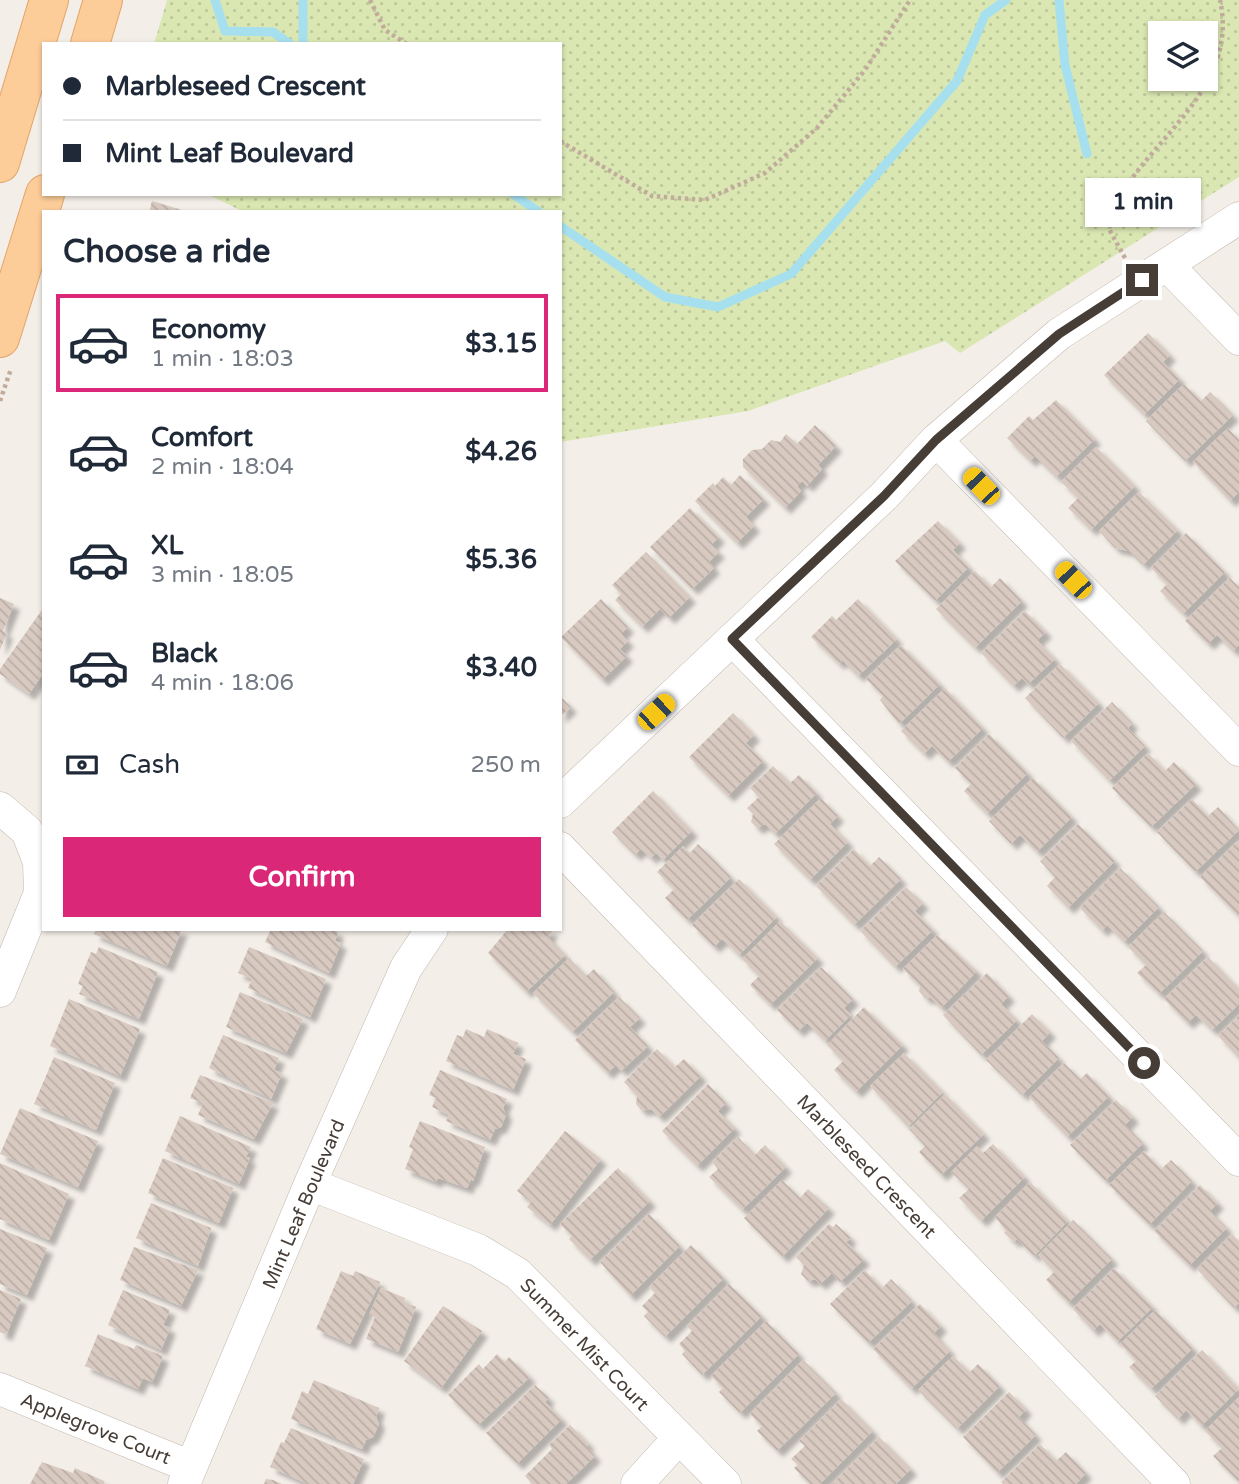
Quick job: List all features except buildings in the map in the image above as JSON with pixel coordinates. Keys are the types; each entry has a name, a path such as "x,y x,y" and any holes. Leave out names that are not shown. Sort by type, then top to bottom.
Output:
{"main road":[{"path":"0,163 50,0"},
{"path":"91,42 103,0"},
{"path":"0,338 44,196"}],"street":[{"path":"562,800 884,496 936,440 1059,334 1239,218"},
{"path":"1167,264 1239,339"},
{"path":"936,440 1239,750"},
{"path":"732,639 1239,1160"},
{"path":"0,808 27,831 39,862 40,892 0,991"},
{"name":"Marbleseed Crescent","path":"562,850 1174,1484"},
{"name":"Mint Leaf Boulevard","path":"188,1476 310,1184 406,968 431,931"},
{"name":"Summer Mist Court","path":"310,1184 478,1250 518,1275 725,1484"},
{"name":"Applegrove Court","path":"0,1389 188,1476"},
{"path":"637,1484 678,1439"}],"path":[{"path":"370,0 385,30 404,42"},
{"path":"562,142 652,196 705,200 765,173 817,128 865,70 910,0"},
{"path":"1126,259 1109,229 1118,200 1186,116 1214,75 1226,36 1220,0"}],"green space":[{"path":"167,0 1239,0 1239,177 960,353 945,341 748,411 562,442 562,210 240,210 211,196 562,196 562,42 155,42"}],"waterway":[{"path":"215,0 225,31 273,32 287,42"},
{"path":"303,0 303,42"},
{"path":"562,227 665,297 718,307 791,274 957,81 985,15 1006,0"},
{"path":"1059,0 1065,65 1087,154"},
{"path":"516,196 536,210"}],"route":[{"path":"1142,280 1059,334 936,440 884,496 732,639 1144,1063"}]}
